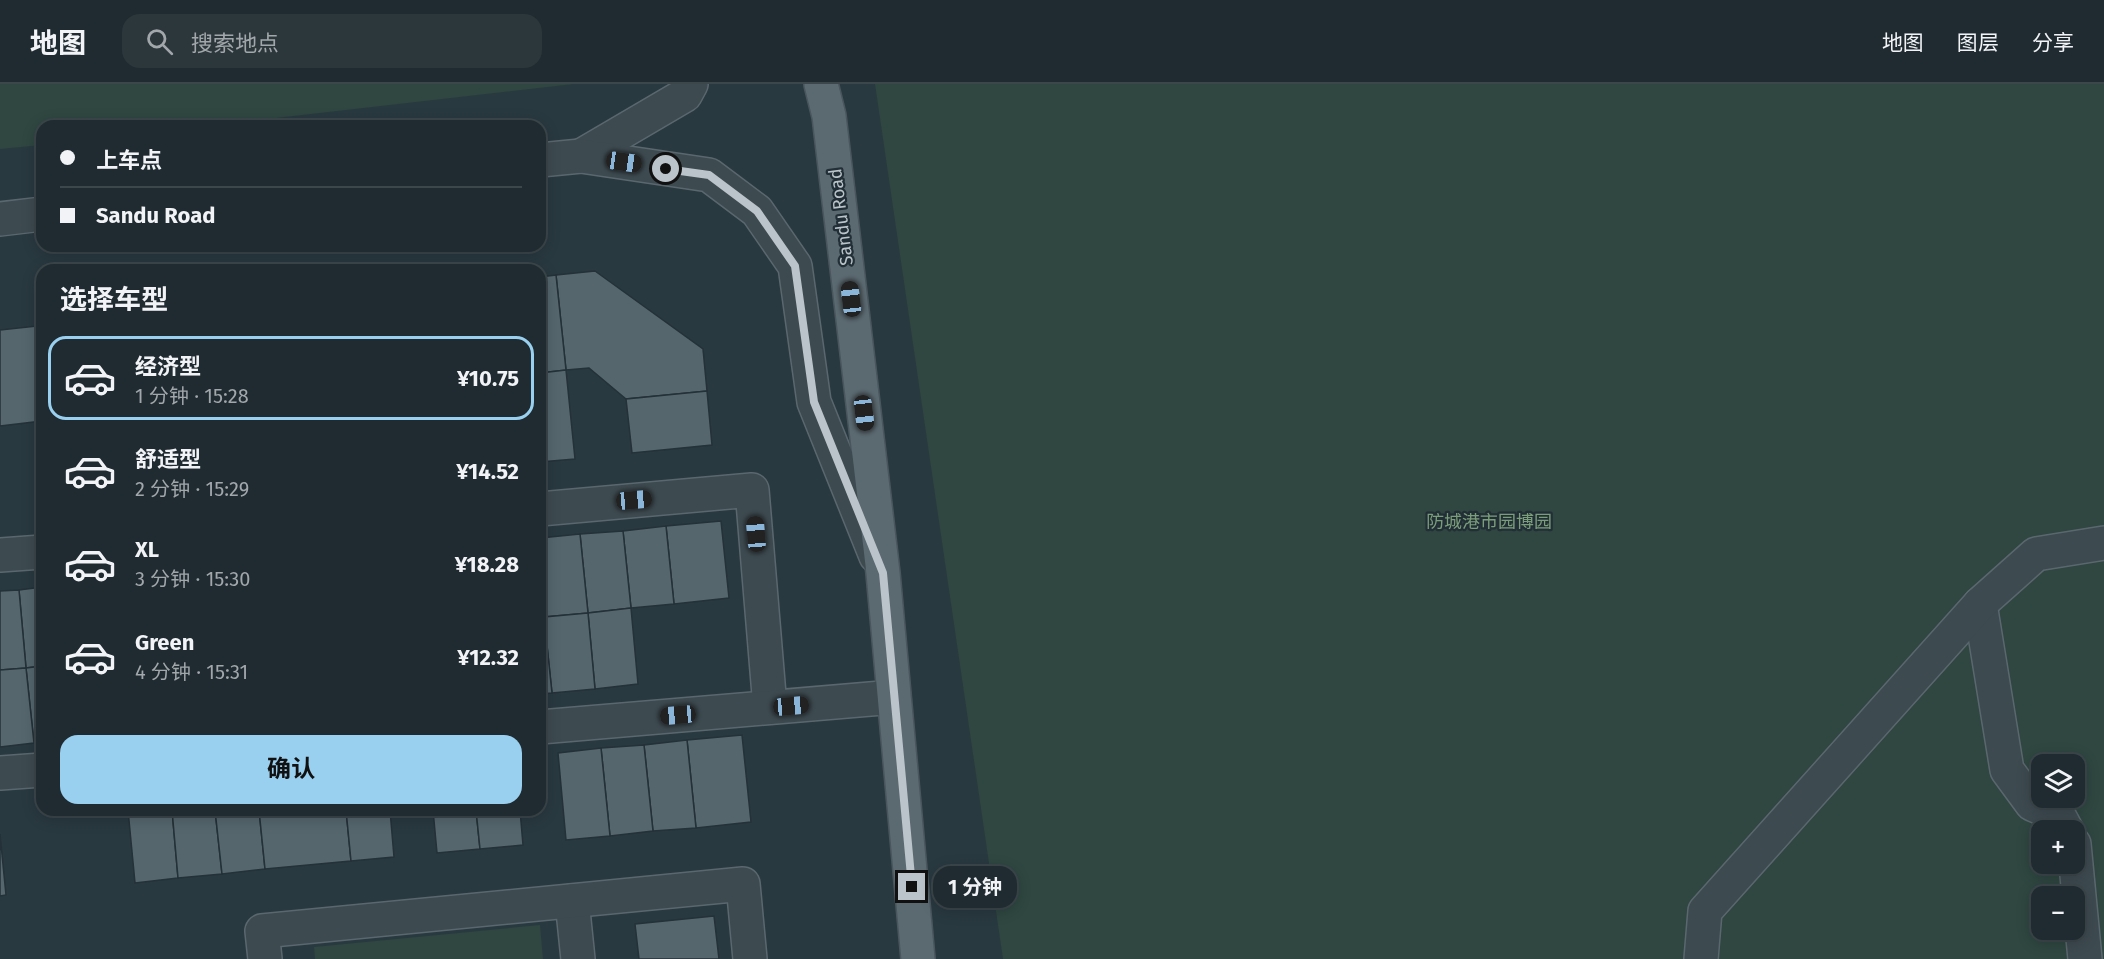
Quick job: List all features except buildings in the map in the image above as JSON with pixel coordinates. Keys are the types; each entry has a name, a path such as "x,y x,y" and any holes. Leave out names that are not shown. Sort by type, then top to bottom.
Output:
{"main road":[{"name":"Sandu Road","path":"821,84 829,116 883,573 918,959"}],"street":[{"path":"581,156 686,95 691,84"},
{"path":"546,159 581,156 709,175 757,211 795,266 814,402 883,573"},
{"path":"0,219 36,215"},
{"path":"546,508 752,490 770,707"},
{"path":"1701,959 1705,911 1980,604 2036,554 2104,543"},
{"path":"0,555 36,552"},
{"path":"1980,604 2007,770 2032,804 2058,816 2060,820"},
{"path":"546,726 894,697"},
{"path":"0,773 36,770"},
{"path":"2077,874 2085,959"},
{"path":"265,959 262,931 742,884 750,959"},
{"path":"572,901 578,959"}],"green space":[{"path":"0,84 574,84 258,120 36,120 36,146 0,149"},
{"name":"防城港市园博园","path":"875,84 2104,84 2104,959 1003,959"},
{"path":"540,925 543,959 315,959 314,947"}],"route":[{"path":"666,169 709,175 757,211 795,266 814,402 883,573 912,887"}]}
